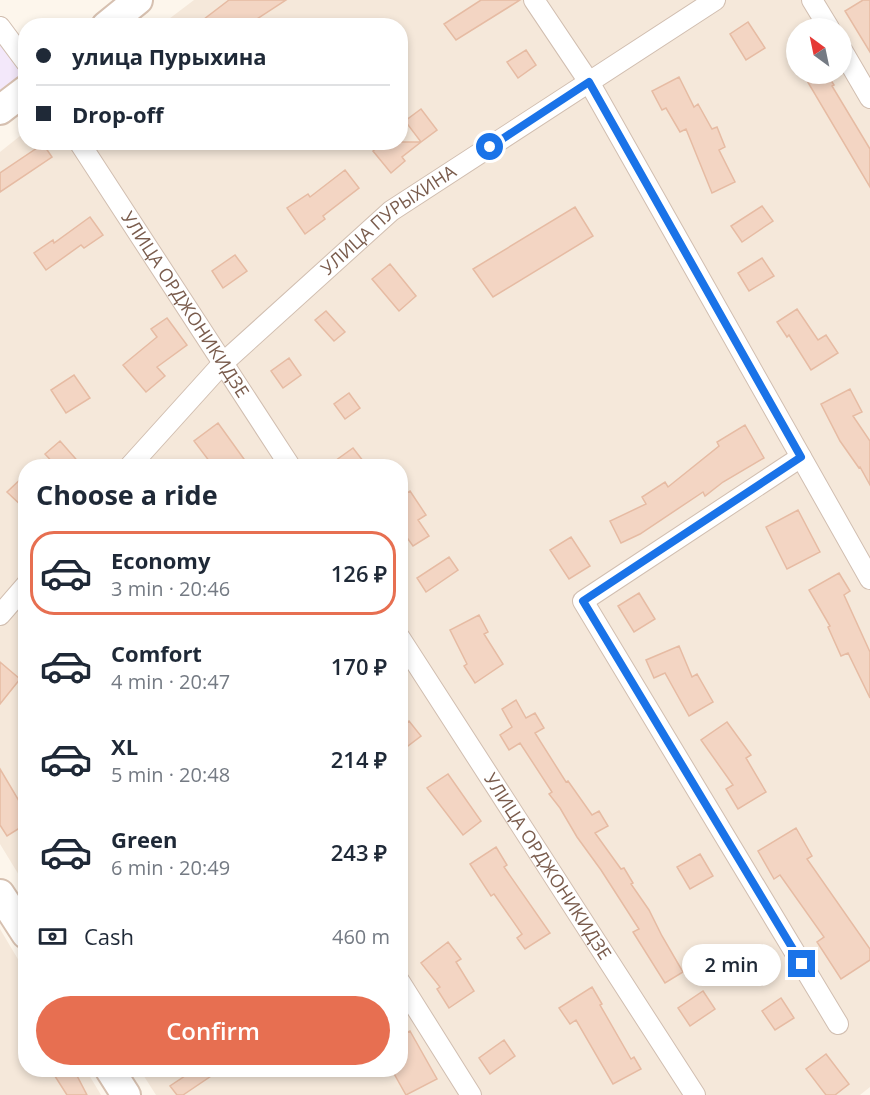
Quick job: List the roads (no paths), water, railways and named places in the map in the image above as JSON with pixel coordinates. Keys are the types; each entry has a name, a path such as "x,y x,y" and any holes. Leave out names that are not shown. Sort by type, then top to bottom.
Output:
{"street":[{"path":"116,18 138,0"},
{"path":"534,0 589,82 870,579"},
{"name":"УЛИЦА ПУРЫХИНА","path":"136,459 223,363 390,211 715,0"},
{"path":"812,0 823,18"},
{"path":"0,27 18,51"},
{"path":"852,67 870,98"},
{"path":"0,110 18,96"},
{"name":"УЛИЦА ОРДЖОНИКИДЗЕ","path":"84,150 285,459"},
{"path":"801,457 583,601 838,1024"},
{"path":"0,615 18,594"},
{"name":"УЛИЦА ОРДЖОНИКИДЗЕ","path":"408,650 695,1095"},
{"path":"0,894 18,922"},
{"path":"408,995 471,1095"},
{"path":"114,1077 126,1095"}]}
